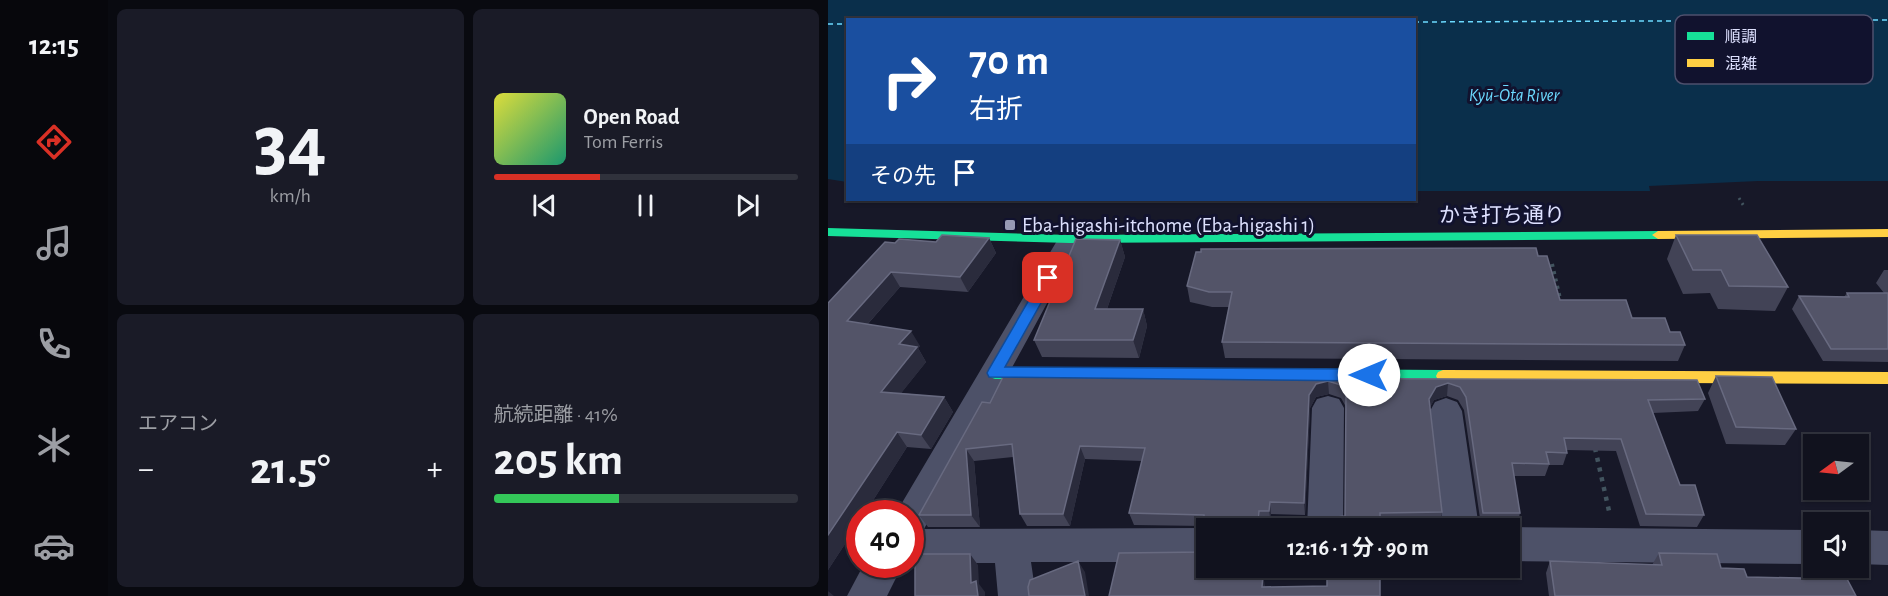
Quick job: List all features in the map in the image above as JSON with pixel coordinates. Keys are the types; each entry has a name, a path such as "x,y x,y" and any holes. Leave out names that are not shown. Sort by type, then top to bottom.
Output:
{"street":[{"name":"かき打ち通り","path":"828,232 1070,239 1888,233"},
{"path":"874,259 897,234"},
{"path":"922,500 1070,239"},
{"path":"995,373 1888,378"},
{"path":"1325,518 1329,408"},
{"path":"1446,411 1460,518"},
{"path":"1520,544 1803,547"},
{"path":"924,546 1196,545"},
{"path":"1011,546 1017,596"},
{"path":"1869,548 1888,548"},
{"path":"866,596 877,578"}],"path":[{"path":"1545,236 1563,312"},
{"path":"1594,443 1617,544"}],"water":[{"name":"Kyū-Ōta River","path":"828,0 1888,0 1888,181 1758,181 1649,186 1650,191 1416,191 1416,18 846,18 846,182 828,179"}],"building":[{"path":"942,235 989,238 960,277 891,272 847,321 911,331 899,344 917,347 881,392 944,397 921,435 897,432 851,500 846,500 846,508 828,535 828,303 885,242 895,243 899,239 936,242"},
{"path":"1676,235 1757,235 1788,287 1729,286 1721,270 1693,270"},
{"path":"1076,239 1120,240 1095,309 1143,309 1133,340 1034,340"},
{"path":"1536,248 1538,256 1547,256 1560,300 1626,300 1632,318 1665,318 1670,332 1680,332 1685,345 1222,342 1232,292 1209,292 1187,286 1196,252 1201,252 1201,249"},
{"path":"1847,293 1888,293 1888,349 1831,349 1799,296 1849,297"},
{"path":"1716,376 1772,377 1796,429 1736,427"},
{"path":"1003,377 1697,380 1705,399 1648,400 1680,485 1695,485 1704,515 1646,514 1621,439 1564,438 1567,453 1546,452 1549,464 1512,463 1520,513 1483,513 1466,397 1460,387 1448,383 1436,387 1429,399 1442,512 1380,513 1380,518 1329,518 1345,516 1346,395 1341,385 1328,381 1316,384 1309,395 1304,503 1270,502 1269,511 1259,511 1259,518 1204,518 1204,515 1129,513 1145,448 1080,446 1063,514 1020,514 1012,444 966,449 971,515 924,515 924,506 982,402 990,403"},
{"path":"1196,552 1196,578 1263,578 1262,587 1327,586 1327,578 1380,578 1380,596 1109,596 1119,553"},
{"path":"1659,553 1717,554 1721,568 1744,569 1747,577 1847,579 1856,596 1555,596 1550,561 1662,565"},
{"path":"924,554 970,554 971,583 976,581 978,596 915,596 915,578 924,578"},
{"path":"1078,561 1085,596 1029,596 1030,580"}],"ferry route":[{"path":"1873,20 1888,20"},
{"path":"1416,22 1675,21"},
{"path":"828,24 846,24"}],"traffic: fast":[{"path":"828,232 1070,239 1658,235"},
{"path":"995,373 1443,376"}],"traffic: slow":[{"path":"1658,235 1888,233"},
{"path":"1443,376 1888,378"}],"place":[{"name":"Eba-higashi-itchome (Eba-higashi 1)","path":"1010,225"}],"route":[{"path":"1048,278 995,373 1369,375"}]}
